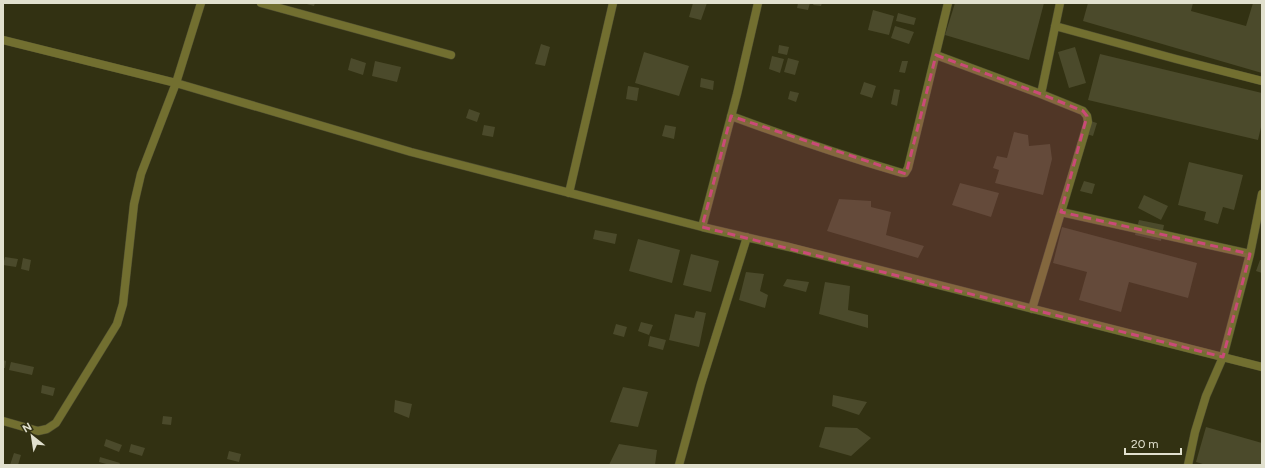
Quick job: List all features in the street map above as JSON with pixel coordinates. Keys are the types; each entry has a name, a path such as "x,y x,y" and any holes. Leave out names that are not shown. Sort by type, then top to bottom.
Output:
{"street":[{"path":"3,421 38,431 56,423 116,324 123,304 134,204 141,174 176,83 201,3"},
{"path":"261,3 451,55"},
{"path":"569,192 613,3"},
{"path":"702,227 731,116 758,3"},
{"path":"731,116 810,145 902,173 905,172 908,168 948,3"},
{"path":"1041,94 1060,3"},
{"path":"1055,26 1262,81"},
{"path":"3,40 176,83 411,152 702,227 748,237 1262,367"},
{"path":"936,55 1041,94 1083,111 1087,116 1088,122 1032,309"},
{"path":"1188,465 1195,432 1206,396 1223,357 1250,254 1262,194"},
{"path":"1061,212 1250,254"},
{"path":"679,465 701,384 748,237"}],"highlighted area":[{"path":"936,55 1041,94 1083,111 1087,116 1061,212 1250,254 1223,357 702,227 731,116 906,174"}],"building":[{"path":"303,3 315,3 314,6"},
{"path":"693,3 707,3 701,20 689,17"},
{"path":"798,3 810,3 808,10 797,8"},
{"path":"814,3 822,3 821,6 813,5"},
{"path":"955,3 1044,3 1029,60 945,35"},
{"path":"1088,3 1193,3 1191,11 1246,26 1253,3 1262,3 1262,73 1083,21"},
{"path":"873,10 894,16 889,35 868,30"},
{"path":"898,13 916,18 914,25 896,21"},
{"path":"895,26 914,32 909,44 891,38"},
{"path":"541,44 550,47 545,66 535,64"},
{"path":"779,45 789,47 787,55 778,53"},
{"path":"1075,47 1086,83 1069,88 1058,52"},
{"path":"644,52 689,66 679,96 635,83"},
{"path":"1100,54 1262,93 1262,123 1258,140 1088,100"},
{"path":"772,56 784,59 780,73 769,69"},
{"path":"351,58 366,63 363,75 348,70"},
{"path":"788,58 799,61 795,75 784,72"},
{"path":"375,61 401,67 397,82 372,76"},
{"path":"902,61 908,61 905,73 899,72"},
{"path":"701,78 714,81 713,90 700,87"},
{"path":"864,82 876,86 872,98 860,94"},
{"path":"628,86 639,88 637,101 626,99"},
{"path":"894,89 900,90 897,106 891,104"},
{"path":"790,91 799,93 796,102 788,99"},
{"path":"469,109 480,113 477,122 466,118"},
{"path":"1087,120 1097,123 1093,136 1083,133"},
{"path":"484,125 495,127 493,137 482,135"},
{"path":"665,125 676,127 674,139 662,136"},
{"path":"1014,132 1028,135 1029,146 1050,144 1052,159 1043,195 995,183 999,170 993,168 997,156 1007,158"},
{"path":"1189,162 1243,175 1234,210 1223,207 1218,224 1204,220 1206,212 1178,205"},
{"path":"1084,181 1095,184 1092,194 1080,191"},
{"path":"960,183 999,193 991,217 952,205"},
{"path":"1144,195 1168,206 1161,220 1138,208"},
{"path":"839,199 871,201 871,207 891,212 886,235 924,246 918,258 827,231"},
{"path":"1139,220 1164,225 1161,241 1135,235"},
{"path":"1062,227 1197,263 1188,298 1129,282 1121,312 1079,300 1087,272 1053,263"},
{"path":"595,230 617,234 615,244 593,239"},
{"path":"638,239 680,250 672,283 629,271"},
{"path":"691,254 719,261 711,292 683,285"},
{"path":"5,257 18,259 16,267 3,265"},
{"path":"23,258 31,260 29,271 21,269"},
{"path":"1260,260 1262,260 1262,273 1256,271"},
{"path":"746,272 764,274 760,291 768,295 765,308 739,300"},
{"path":"787,279 809,282 806,292 783,286"},
{"path":"825,282 850,286 848,310 868,315 868,328 819,314"},
{"path":"696,311 706,313 699,347 669,340 675,314 694,318"},
{"path":"641,322 653,325 649,335 638,331"},
{"path":"616,324 627,327 624,337 613,334"},
{"path":"650,336 666,340 663,350 648,346"},
{"path":"3,360 6,361 5,368 3,368"},
{"path":"11,362 34,367 32,375 9,370"},
{"path":"42,385 55,388 53,396 41,393"},
{"path":"623,387 648,392 638,427 610,422"},
{"path":"833,395 867,402 859,415 832,406"},
{"path":"395,400 412,404 409,418 394,412"},
{"path":"163,416 172,417 171,425 162,424"},
{"path":"825,427 857,428 871,438 851,456 819,447"},
{"path":"1206,427 1262,443 1262,465 1206,465 1196,462"},
{"path":"106,439 122,445 119,452 104,446"},
{"path":"131,444 145,448 142,456 129,452"},
{"path":"619,444 657,450 655,465 609,465"},
{"path":"229,451 241,454 239,462 227,459"},
{"path":"14,453 21,455 18,465 10,465"},
{"path":"100,457 120,463 119,465 110,465 99,462"}]}
